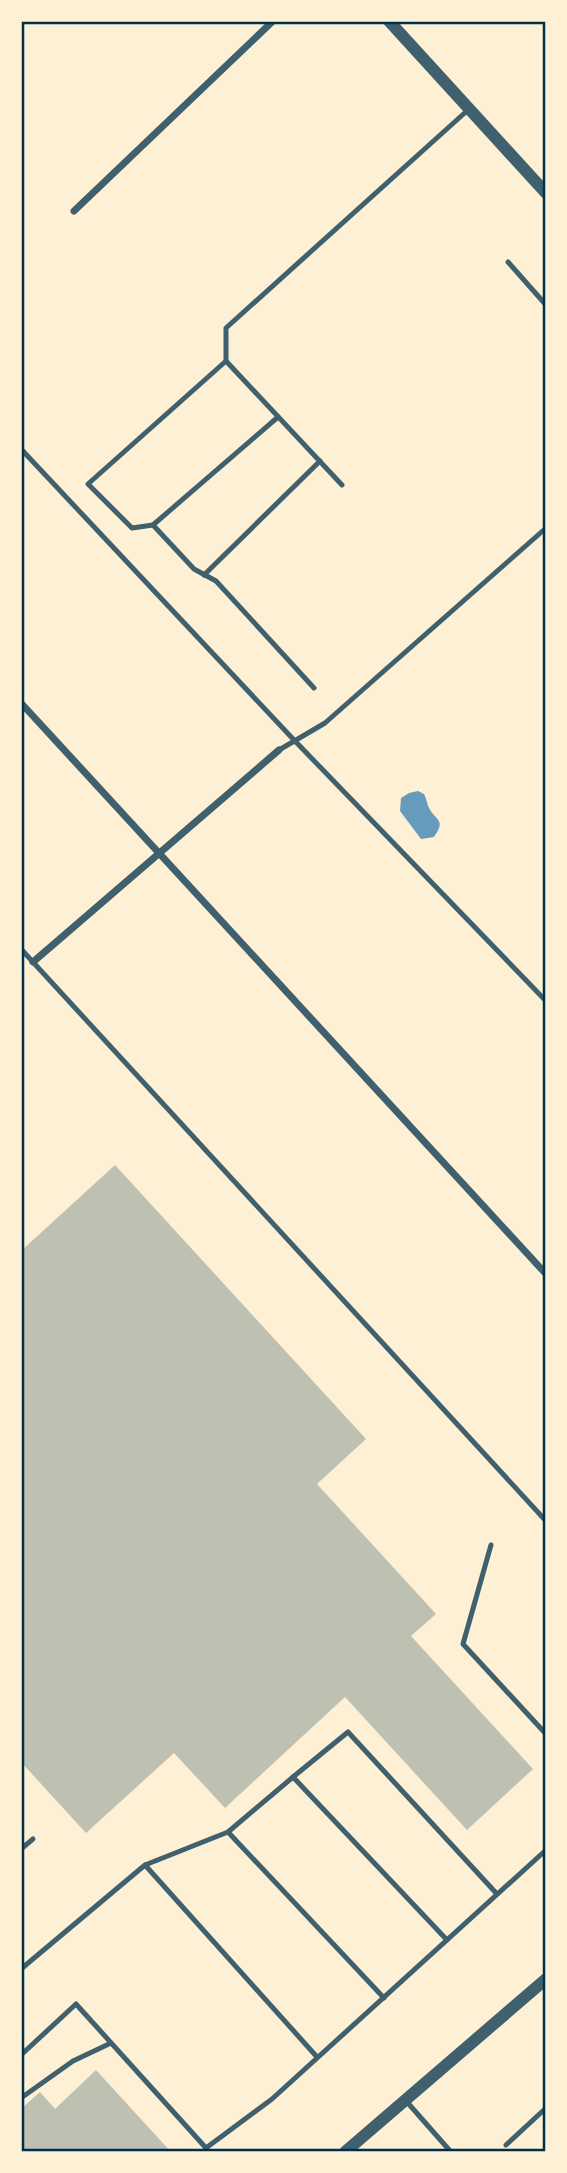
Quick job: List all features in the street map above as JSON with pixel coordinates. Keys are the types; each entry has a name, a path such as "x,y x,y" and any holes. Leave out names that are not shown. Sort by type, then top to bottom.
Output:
{"street":[{"path":"74,211 273,21"},
{"path":"388,21 546,193"},
{"path":"21,703 546,1274"},
{"path":"33,962 279,750"},
{"path":"345,2152 546,1979"}],"lane":[{"path":"342,485 226,361 226,328 469,109"},
{"path":"508,262 546,304"},
{"path":"226,361 88,484 132,528 153,524 278,417"},
{"path":"21,449 294,740 546,1001"},
{"path":"204,575 320,461"},
{"path":"153,524 194,569 216,581 314,688"},
{"path":"279,750 325,723 546,528"},
{"path":"21,949 546,1521"},
{"path":"491,1545 463,1644 546,1734"},
{"path":"21,1969 145,1865 228,1832 348,1732 497,1894"},
{"path":"293,1777 447,1940"},
{"path":"228,1832 384,1998"},
{"path":"21,1849 33,1839"},
{"path":"21,2055 76,2004 206,2150 272,2099 546,1850"},
{"path":"145,1865 317,2057"},
{"path":"21,2098 73,2061 111,2043"},
{"path":"405,2100 451,2152"},
{"path":"506,2145 546,2108"}],"water":[{"path":"418,791 424,794 428,806 440,823 434,837 421,839 400,811 401,798"}],"building":[{"path":"115,1165 366,1439 317,1484 436,1614 411,1636 533,1769 467,1830 345,1697 225,1808 174,1753 86,1833 21,1762 21,1251"},
{"path":"96,2070 171,2152 21,2152 21,2109 40,2092 55,2109"}]}
